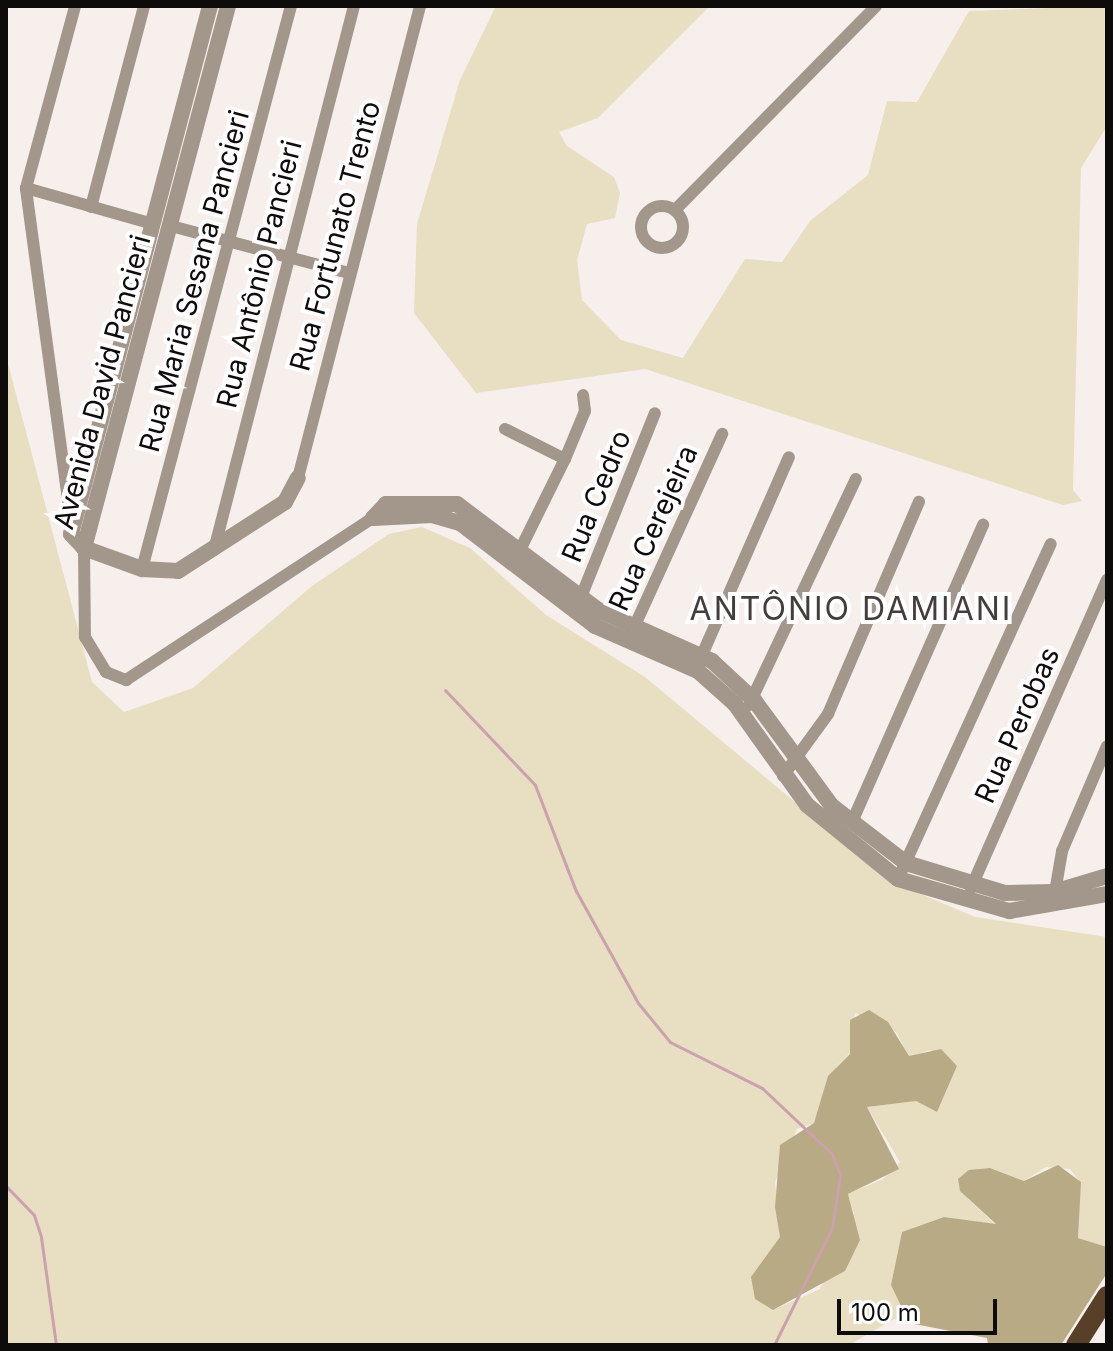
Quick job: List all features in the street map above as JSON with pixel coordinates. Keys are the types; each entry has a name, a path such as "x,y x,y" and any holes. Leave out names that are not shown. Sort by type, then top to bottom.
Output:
{"highway":[{"path":"1076,1345 1107,1297"}],"street":[{"path":"72,530 26,188 75,6"},
{"path":"91,207 144,6"},
{"name":"Avenida David Pancieri","path":"84,548 72,530 210,6"},
{"name":"Avenida David Pancieri","path":"84,548 228,6"},
{"name":"Rua Maria Sesana Pancieri","path":"142,569 291,6"},
{"name":"Rua Antônio Pancieri","path":"213,553 354,6"},
{"name":"Rua Fortunato Trento","path":"298,478 420,6"},
{"path":"675,210 876,6"},
{"path":"26,188 153,224"},
{"path":"171,226 349,273"},
{"path":"516,557 565,459 585,411 583,395"},
{"name":"Rua Cedro","path":"581,597 655,413"},
{"path":"505,429 565,459"},
{"name":"Rua Cerejeira","path":"631,634 722,434"},
{"path":"702,655 789,457"},
{"path":"298,478 285,502 213,553 178,571 142,569 84,548 85,637 106,672 126,680 373,518 386,504 457,504 587,620 702,655 754,700 796,760 852,822 906,863 971,888 1054,900 1107,876"},
{"path":"741,712 754,700 856,479"},
{"path":"783,776 828,714 919,502"},
{"path":"852,822 983,525"},
{"path":"898,879 1051,544"},
{"path":"516,557 581,597 631,634 698,671 741,712 783,776 839,836 898,879 967,904 1107,894"},
{"name":"Rua Perobas","path":"971,888 1107,580"},
{"path":"1054,900 1062,851 1107,746"}],"shaded area":[{"path":"496,6 710,6 598,118 559,132 567,146 614,177 620,193 615,218 587,224 577,260 582,300 621,340 683,358 745,259 782,262 810,221 868,175 887,101 917,102 969,11 1107,6 1107,126 1081,168 1073,490 1082,501 1063,505 645,369 476,393 414,313 417,224 460,80"},
{"path":"6,356 92,682 124,712 193,688 312,586 389,534 422,527 470,548 546,615 645,677 890,881 975,917 1107,937 1107,1247 1078,1238 1080,1182 1070,1169 1046,1167 1024,1181 990,1168 968,1199 995,1224 944,1217 902,1232 891,1285 909,1323 894,1319 849,1345 6,1345","holes":["855,1013 896,1032 909,1057 930,1050 957,1066 937,1112 916,1101 867,1107 900,1162 883,1179 848,1194 854,1214 820,1289 773,1310 764,1261 780,1237 775,1182 797,1129 814,1123 837,1066 850,1053"]},
{"path":"869,1010 888,1022 909,1056 941,1049 957,1066 937,1112 916,1101 867,1107 899,1169 848,1194 860,1240 845,1271 773,1310 755,1299 751,1277 780,1237 775,1207 780,1145 814,1123 828,1076 850,1054 850,1020"},
{"path":"1058,1165 1081,1182 1078,1238 1107,1247 1107,1273 1061,1345 988,1345 987,1338 909,1323 891,1285 902,1232 944,1217 996,1224 960,1191 958,1179 969,1170 990,1168 1024,1181"}],"waterway":[{"path":"445,690 535,785 576,891 638,1003 670,1042 762,1088 832,1154 840,1175 832,1228 774,1345"},
{"path":"6,1186 34,1215 41,1237 56,1345"}],"district":[{"name":"ANTÔNIO DAMIANI","path":"851,609"}]}
